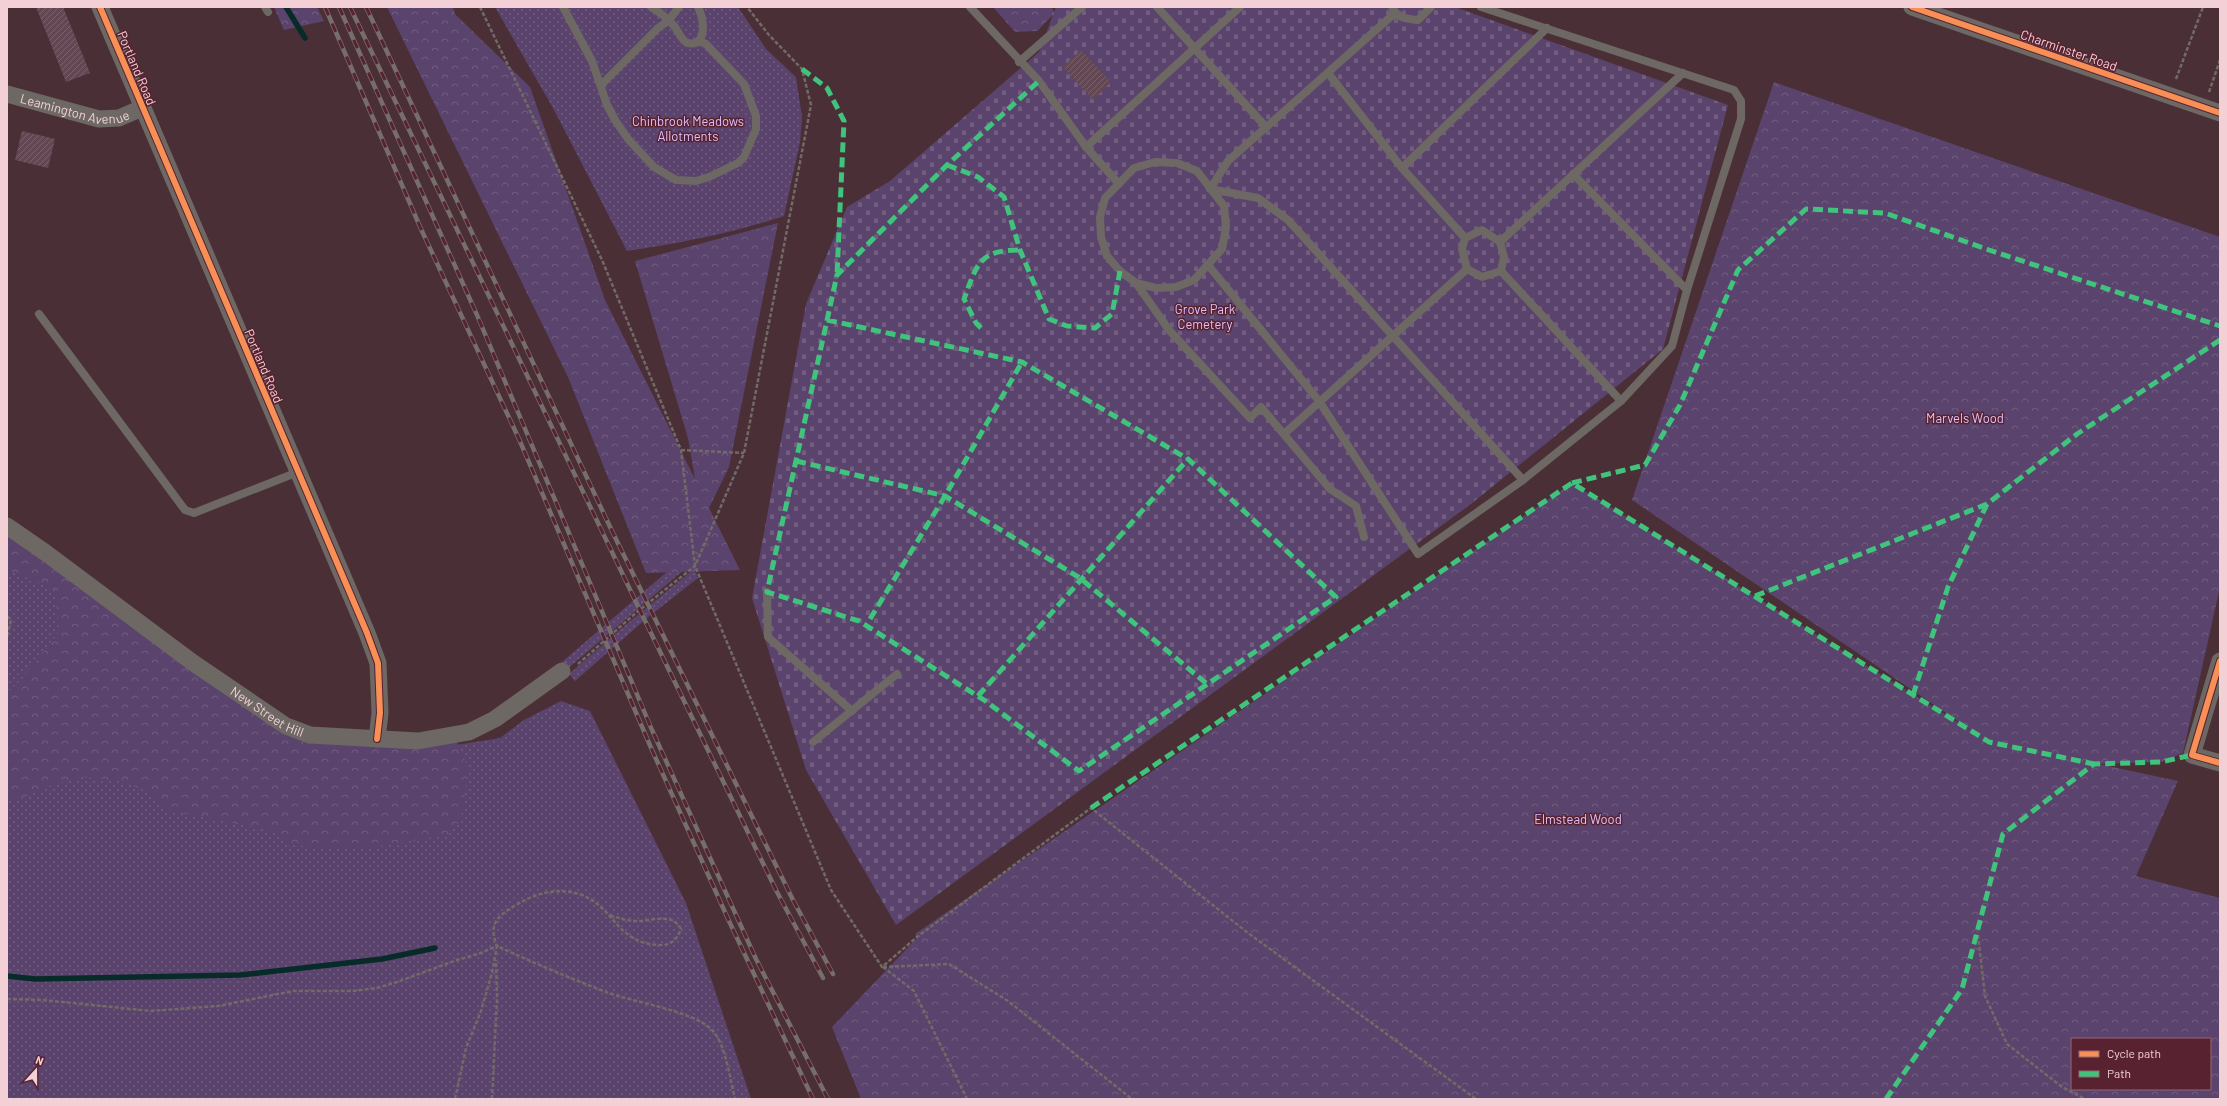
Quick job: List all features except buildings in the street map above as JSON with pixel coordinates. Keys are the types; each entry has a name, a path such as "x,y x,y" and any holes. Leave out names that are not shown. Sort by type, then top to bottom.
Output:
{"street":[{"name":"Portland Road","path":"100,7 378,663 380,713 377,739"},
{"name":"Charminster Road","path":"1912,7 2220,113"},
{"name":"Leamington Avenue","path":"7,94 99,119 119,118 142,108"},
{"name":"New Street Hill","path":"7,526 46,553 192,662 286,726 310,735 418,741 469,732 495,719 569,668"},
{"path":"2220,661 2192,755 2220,763"}],"lane":[{"path":"563,7 583,42 601,85 607,106 615,120 628,139 654,167 676,180 696,181 709,177 738,163 744,157 756,129 756,116 744,84 706,44 699,41"},
{"path":"651,7 664,15 685,42 695,44 699,41 703,28 698,7"},
{"path":"601,85 658,28 668,21 679,7"},
{"path":"970,7 1019,62 1040,81 1086,147 1119,184"},
{"path":"1019,62 1082,7"},
{"path":"1157,7 1266,127"},
{"path":"1086,147 1240,7"},
{"path":"1210,188 1228,161 1328,73 1393,10 1405,19 1418,20 1431,7"},
{"path":"1208,265 1319,401 1418,554 1523,480 1621,401 1672,346 1687,290 1741,119 1741,101 1734,90 1481,7"},
{"path":"1402,168 1547,28"},
{"path":"1328,73 1402,168 1465,238"},
{"path":"1500,242 1682,73"},
{"path":"1155,162 1177,163 1197,172 1210,188 1224,206 1226,227 1222,249 1194,280 1176,287 1156,288 1136,282 1120,272 1108,256 1101,237 1100,217 1105,198 1119,184 1134,168 1155,162"},
{"path":"1573,174 1687,290"},
{"path":"1210,188 1258,198 1288,220 1523,480"},
{"path":"1482,230 1500,242 1504,257 1501,271 1482,277 1467,268 1462,249 1465,238 1482,230"},
{"path":"1284,434 1319,401 1394,336 1467,268"},
{"path":"1501,271 1621,401"},
{"path":"1136,282 1169,330 1250,418 1261,407 1330,489 1356,506 1364,537"},
{"path":"39,314 185,510 194,513 298,472"},
{"path":"767,592 768,637 852,711"},
{"path":"813,742 898,674"}],"path":[{"path":"480,7 602,260 681,450 695,566 831,890 882,967 914,991 967,1099"},
{"path":"569,668 695,566 744,452 811,105 802,69 769,35 747,7"},
{"path":"2169,96 2203,7"},
{"path":"2204,108 2220,60"},
{"path":"681,450 744,452"},
{"path":"7,616 11,620 7,636"},
{"path":"882,967 917,937 1091,808 1248,933 1476,1099"},
{"path":"455,1099 466,1048 481,1011 496,954 497,946 492,932 496,919 530,897 542,893 566,891 590,899 609,915 619,929 630,938 646,945 666,946 673,942 681,929 673,921 662,918 638,921 624,920 609,915"},
{"path":"1978,935 1986,996 2007,1044 2062,1088 2085,1099"},
{"path":"7,999 43,1000 151,1011 218,1006 293,991 352,991 377,988 497,946 608,993 662,1008 697,1021 711,1029 721,1045 735,1099"},
{"path":"492,1099 497,998 496,954"},
{"path":"882,967 949,964 1008,1001 1132,1099"}],"green space":[{"path":"274,7 317,7 324,21 284,30"},
{"path":"387,7 453,7 455,14 530,87 605,300 695,479 688,438 635,261 778,223 729,467 709,508 740,570 646,573 568,377"},
{"name":"Chinbrook Meadows Allotments","path":"495,7 738,7 766,49 796,77 802,117 800,142 784,216 745,228 706,237 627,251 553,108"},
{"path":"993,7 1051,7 1055,13 1037,31 1015,32"},
{"name":"Grove Park Cemetery","path":"1056,7 1455,7 1728,105 1663,349 1471,504 896,925 806,770 752,598 806,304 847,207 890,181 1039,52"},
{"name":"Elmstead Wood","path":"1774,82 2220,237 2220,587 2183,753 2161,762 2099,764 2178,781 2136,876 2220,898 2220,1099 861,1099 832,1027 917,938 915,934 1572,483 1977,734 1632,500"},
{"path":"7,532 296,737 457,742 469,769 461,819 448,835 373,847 323,848 287,844 272,831 167,810 145,790 118,781 83,777 49,786 16,801 7,801 7,693 21,680 59,632 55,589 7,570"},
{"path":"7,533 294,741 437,748 500,738 524,720 561,701 590,711 686,903 751,1099 7,1099"},
{"path":"692,563 566,670 562,662 676,564"},
{"path":"694,569 698,578 647,618 575,681 569,674"}],"waterway":[{"path":"286,7 305,38"},
{"path":"7,976 35,979 240,975 382,959 435,948"}],"railway":[{"path":"325,7 421,229 519,439 652,750 729,921 813,1099"},
{"path":"339,7 477,315 652,730 756,959 828,1099"},
{"path":"350,7 777,892 823,978"},
{"path":"366,7 611,529 793,900 833,974"}],"marked path":[{"path":"802,69 827,88 844,121 837,275"},
{"path":"827,320 1022,362 1188,459 1336,597 1079,771 984,700 859,621 767,592 837,275 947,165 1039,81"},
{"path":"947,165 978,177 1004,197 1020,250 1049,319 1067,326 1095,328 1112,314 1120,271"},
{"path":"1572,483 1645,465 1680,405 1738,270 1806,209 1885,213 1989,250 2220,326"},
{"path":"981,328 976,323 964,299 972,277 982,261 988,256 1006,251 1020,250"},
{"path":"1755,596 1987,504 2077,434 2220,340"},
{"path":"870,619 945,496 1022,362"},
{"path":"978,696 1188,459"},
{"path":"796,461 945,496 1080,578 1207,684"},
{"path":"1091,808 1572,483 1989,742 2094,764"},
{"path":"1913,695 1948,587 1987,504"},
{"path":"1886,1099 1962,989 2003,834 2094,764 2161,762 2192,755"}],"cycle path":[{"path":"100,7 367,633 378,663 380,713 377,739"},
{"path":"1912,7 2220,113"},
{"path":"2220,661 2192,755 2220,763"}],"park label":[{"name":"Marvels Wood","path":"1965,418"}]}
